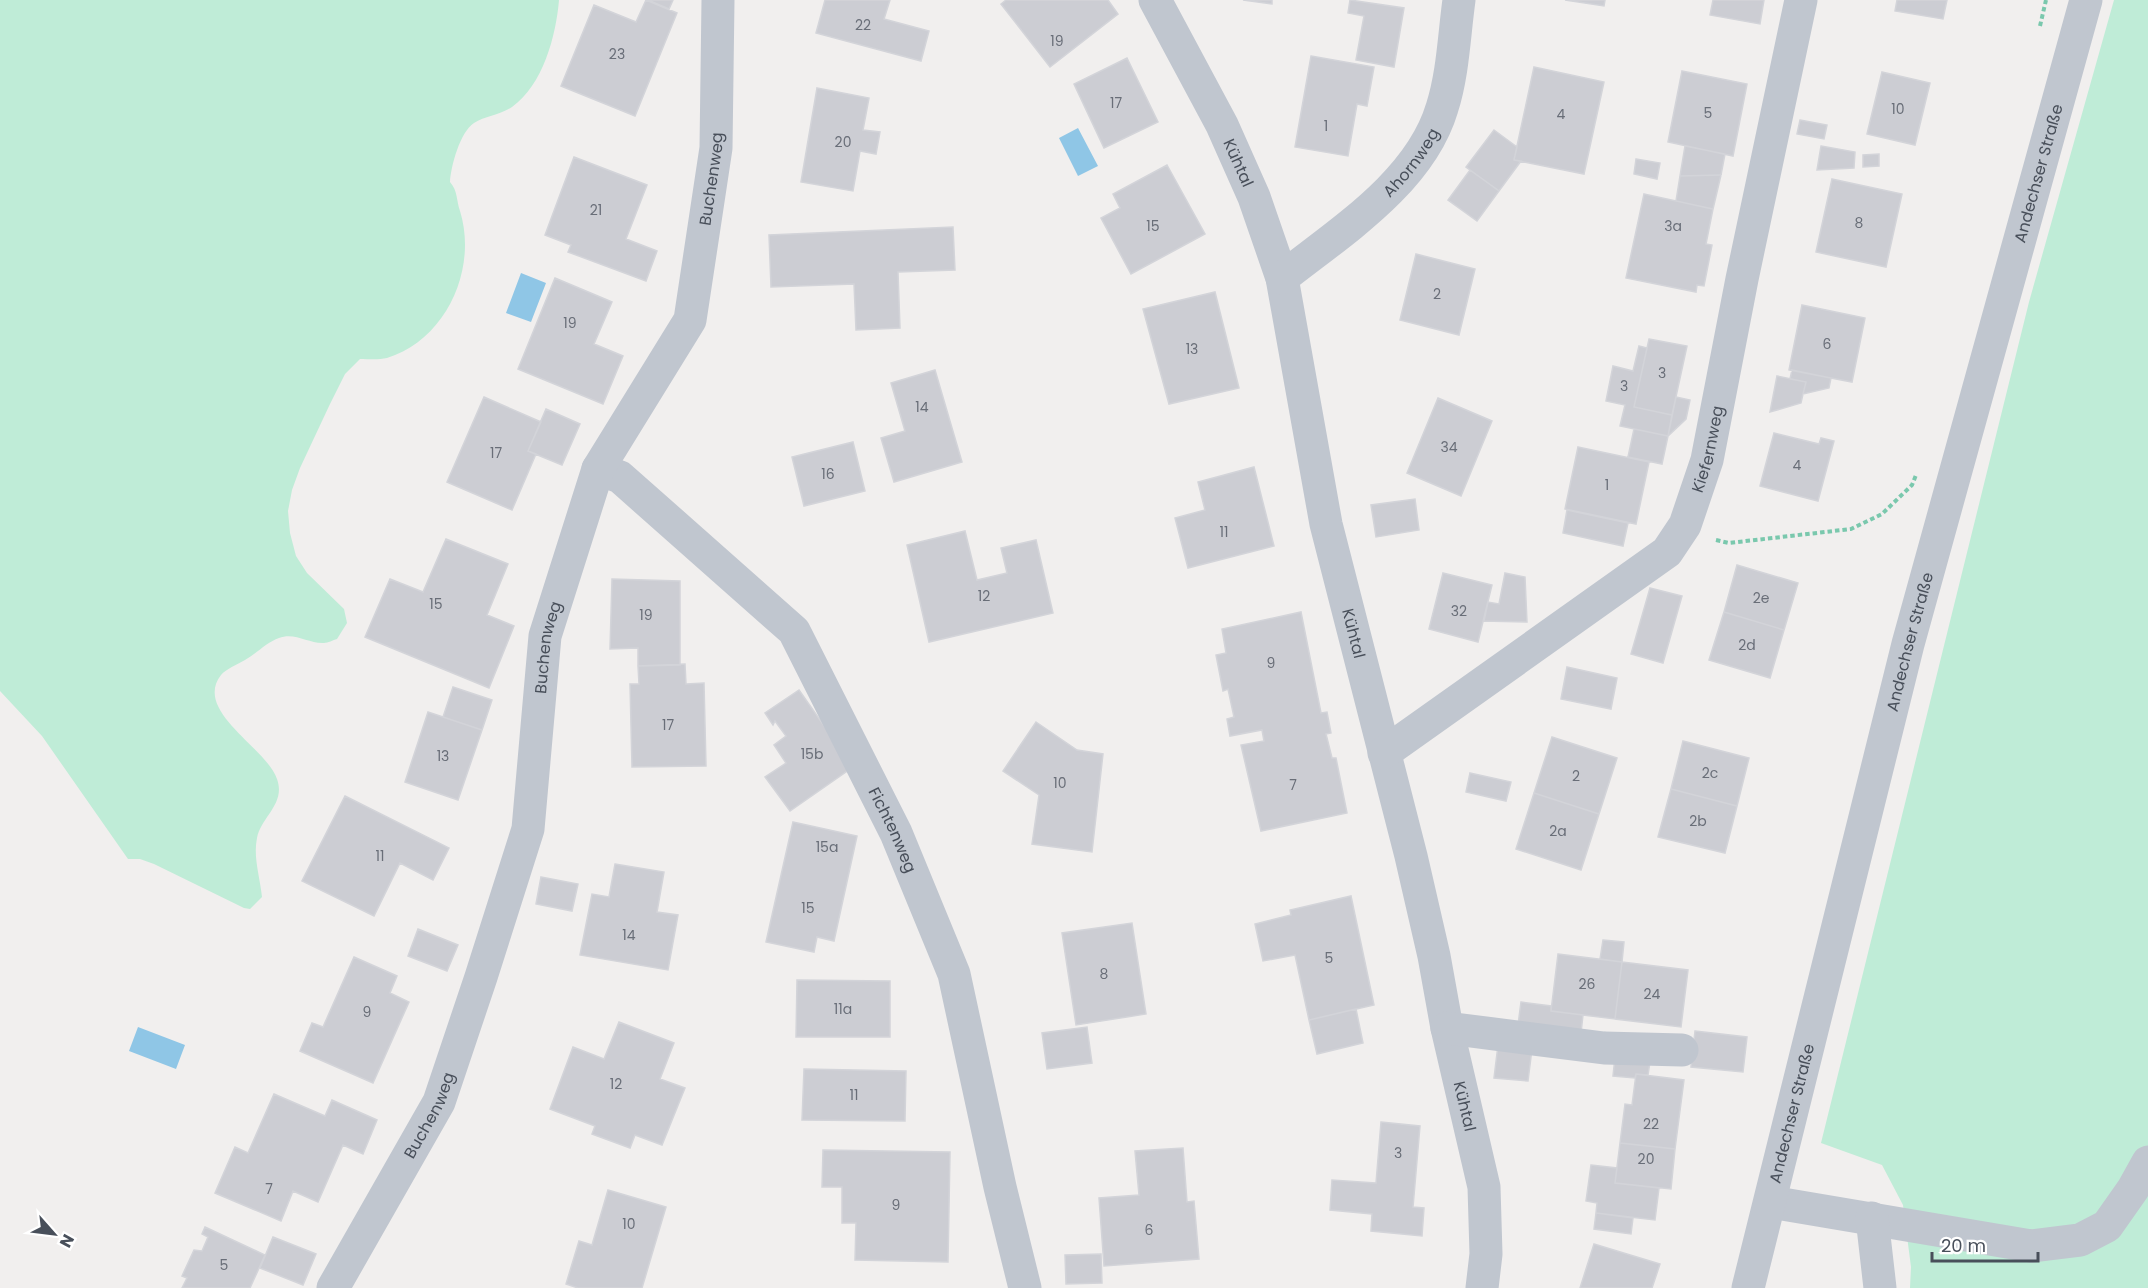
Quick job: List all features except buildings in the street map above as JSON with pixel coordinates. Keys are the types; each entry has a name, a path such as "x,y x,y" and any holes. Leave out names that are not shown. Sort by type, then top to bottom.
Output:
{"street":[{"name":"Buchenweg","path":"333,1288 439,1102 528,829 545,636 598,469 690,320 716,148 718,0"},
{"name":"Kühtal","path":"1155,0 1222,125 1254,197 1282,278 1326,524 1411,856 1434,956 1447,1028 1484,1187 1486,1254 1482,1288"},
{"name":"Ahornweg","path":"1282,278 1364,213 1414,164 1425,147 1442,110 1459,0"},
{"name":"Kiefernweg","path":"1384,753 1667,552 1685,525 1707,460 1742,279 1801,0"},
{"name":"Andechser Straße","path":"1748,1288 1908,644 2086,0"},
{"name":"Fichtenweg","path":"598,469 620,477 794,631 896,833 954,974 1000,1186 1025,1288"},
{"path":"1447,1028 1605,1048 1683,1050"},
{"path":"1771,1202 2031,1246 2080,1240 2107,1226 2133,1189 2148,1162"},
{"path":"1872,1218 1880,1288"}],"path":[{"path":"2038,34 2046,0"},
{"path":"1685,525 1702,536 1729,543 1851,529 1882,514 1912,485 1916,474"}],"green space":[{"path":"0,0 559,0 551,44 540,73 532,86 512,107 469,127 457,150 450,182 456,192 464,233 464,256 460,278 452,300 441,319 426,336 408,349 387,358 360,359 345,374 300,468 292,490 288,511 290,533 296,556 307,573 344,609 347,623 337,639 327,643 291,636 275,640 223,673 215,688 216,702 224,715 270,767 279,788 276,803 259,830 257,838 256,860 262,897 250,909 154,864 140,859 128,859 42,736 0,691"},
{"path":"2114,0 2148,0 2148,1288 1910,1288 1911,1267 1903,1205 1882,1165 1821,1143 2029,302"}],"water":[{"path":"1078,128 1098,166 1078,176 1059,138"},
{"path":"521,273 546,283 531,322 506,313"},
{"path":"138,1027 185,1045 176,1069 129,1051"}]}
